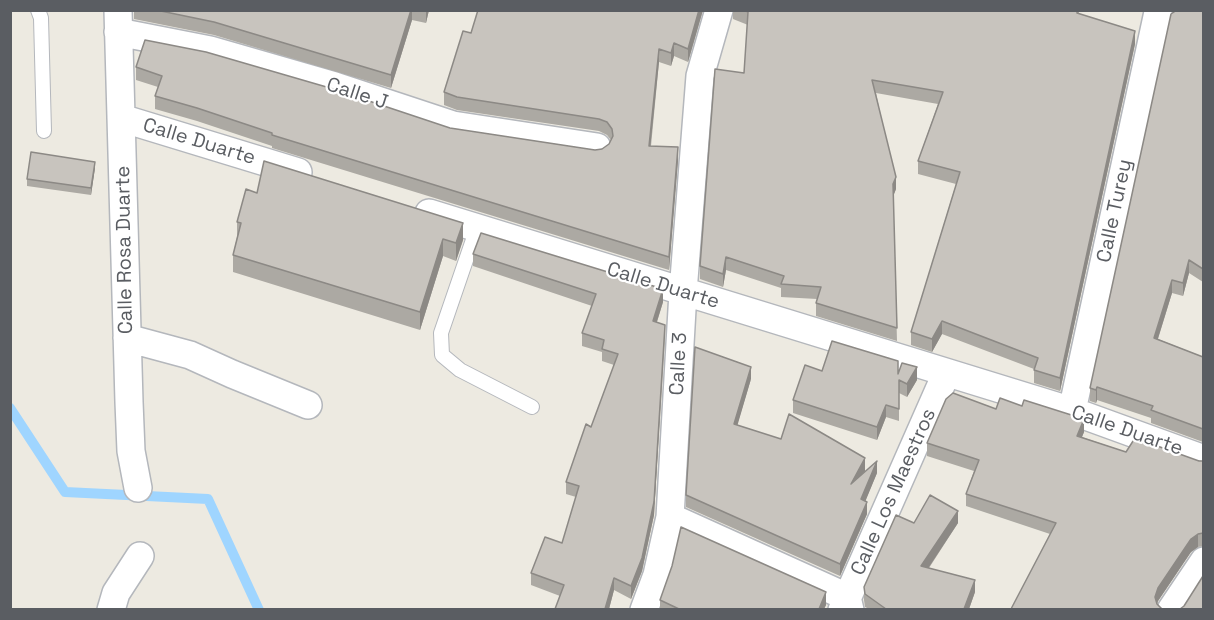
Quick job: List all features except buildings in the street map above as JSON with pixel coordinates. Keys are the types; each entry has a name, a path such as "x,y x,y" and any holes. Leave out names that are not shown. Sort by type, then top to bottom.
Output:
{"street":[{"name":"Calle 3","path":"644,609 657,575 670,518 683,292 699,76 719,10"},
{"name":"Calle Turey","path":"1072,411 1162,11"},
{"name":"Calle Rosa Duarte","path":"118,21 131,451 138,488"},
{"name":"Calle J","path":"118,21 334,86 453,125 597,147"},
{"name":"Calle Duarte","path":"121,118 322,180"},
{"name":"Calle Duarte","path":"411,207 946,374 1072,411 1203,459"},
{"path":"127,338 190,355 232,375 308,405"},
{"name":"Calle Los Maestros","path":"846,605 946,374"},
{"path":"670,518 846,605"},
{"path":"111,609 116,593 140,556"},
{"path":"1171,609 1203,561"}],"lane":[{"path":"38,10 41,18 44,131"},
{"path":"477,228 441,333 442,355 460,370 532,407"}],"waterway":[{"path":"10,408 65,492 208,499 259,610"}]}
